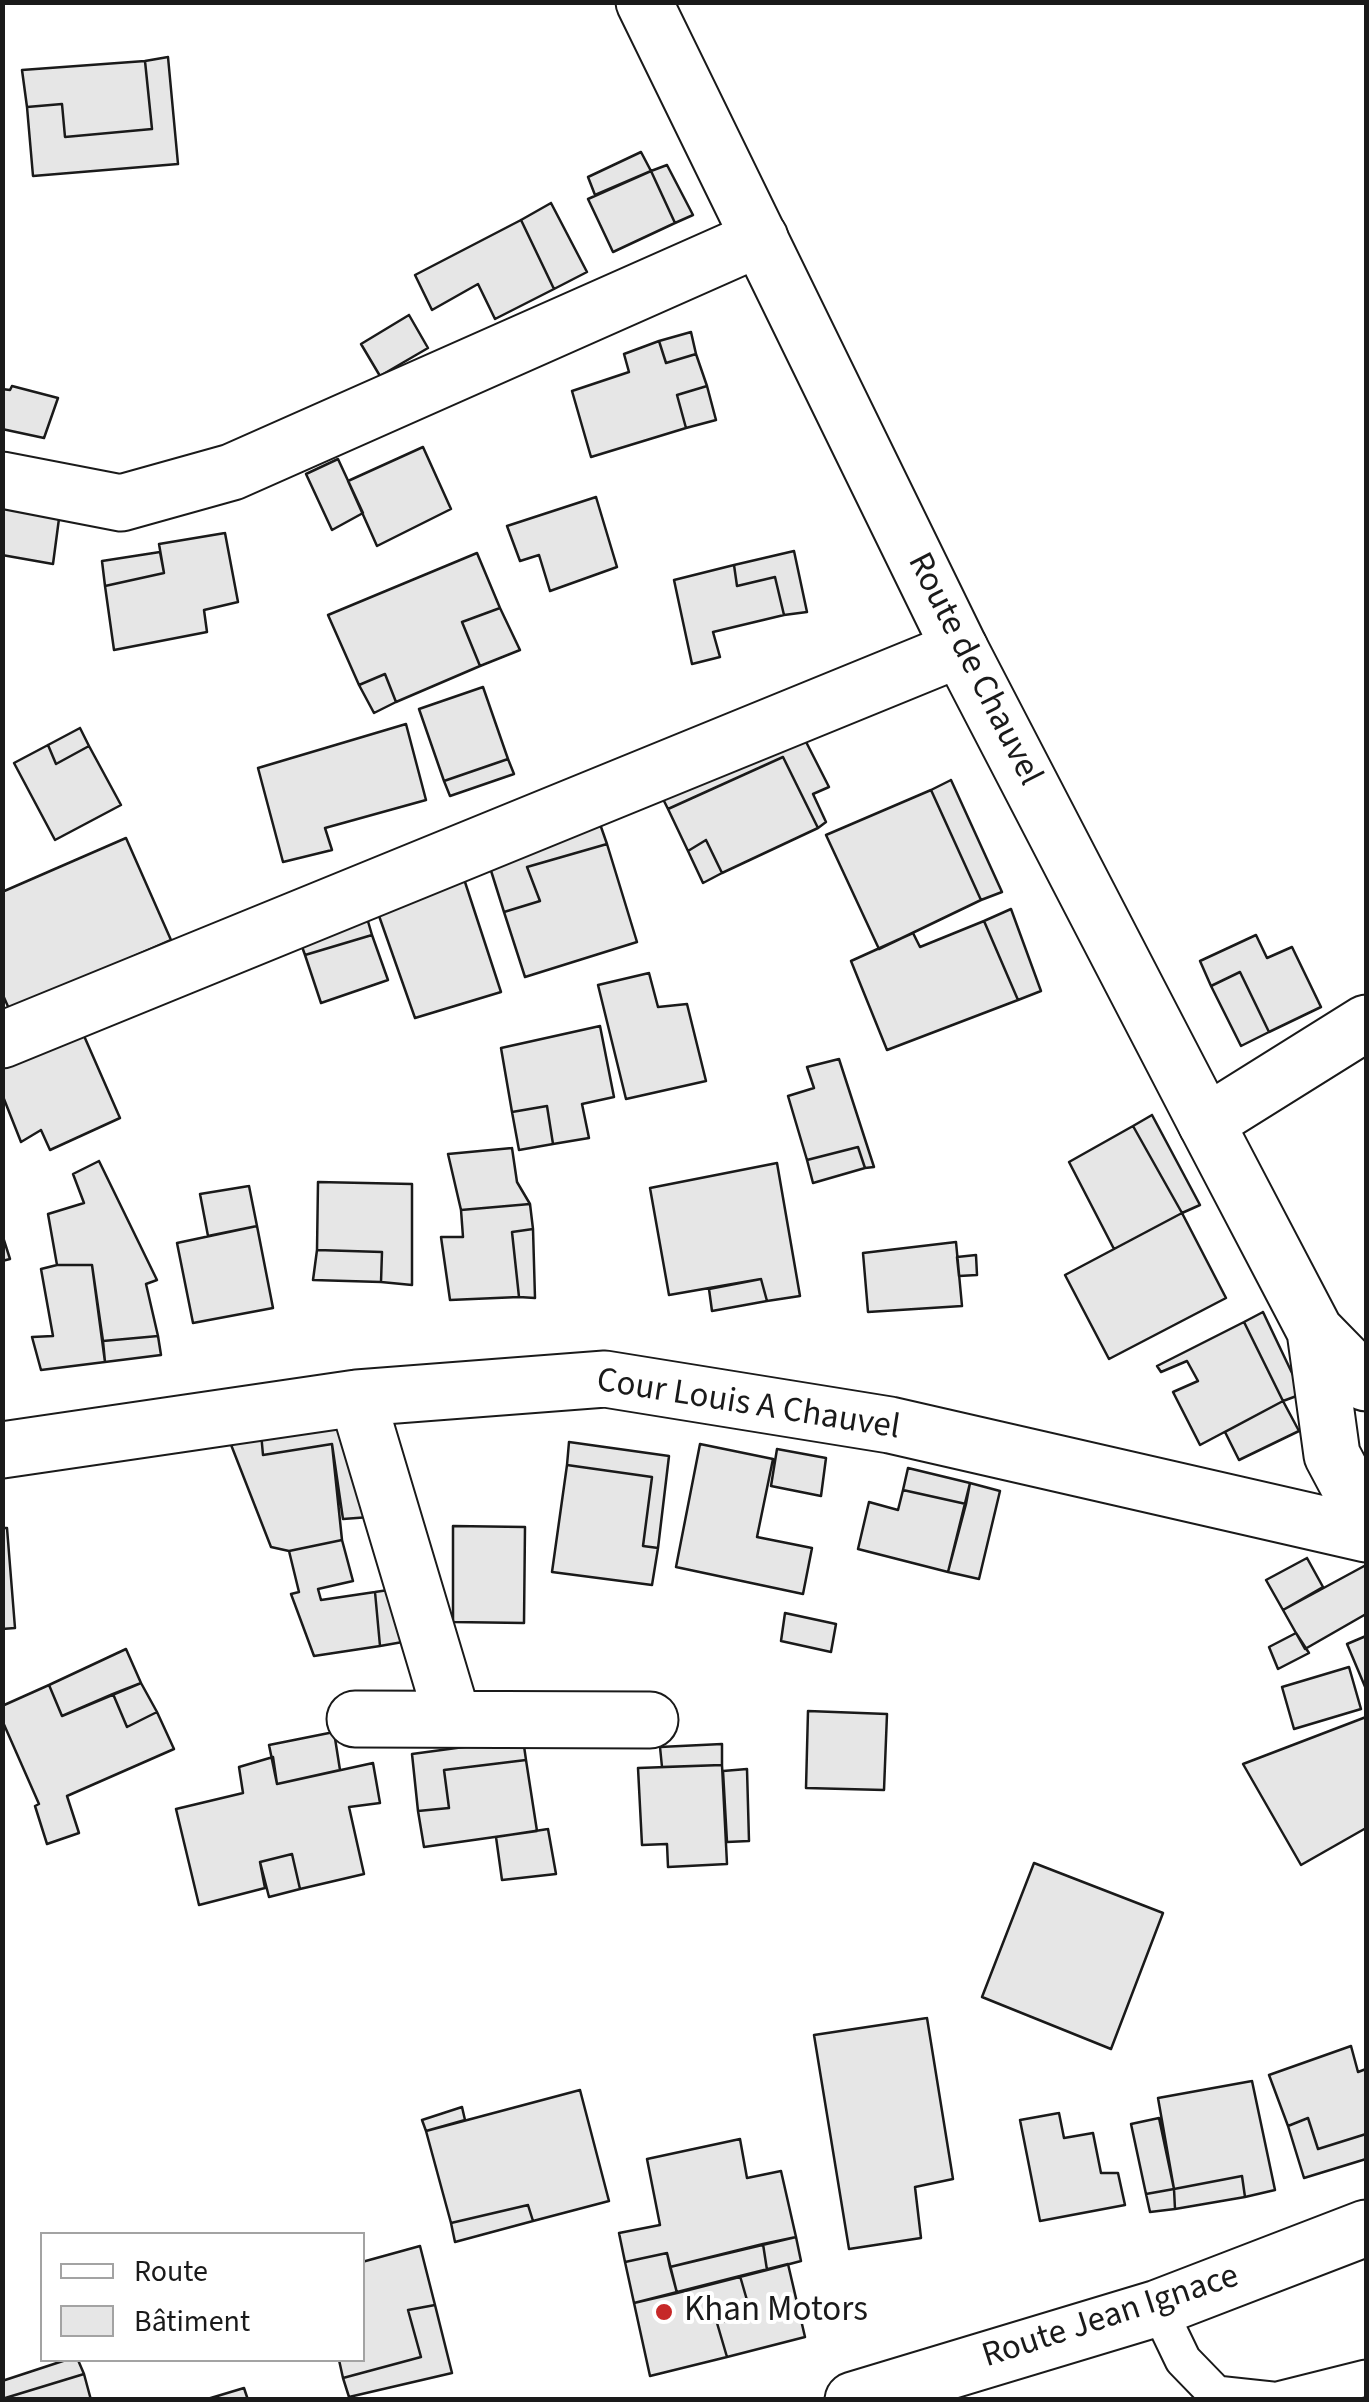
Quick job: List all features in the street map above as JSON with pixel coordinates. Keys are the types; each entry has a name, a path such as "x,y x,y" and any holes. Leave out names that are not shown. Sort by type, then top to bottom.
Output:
{"street":[{"name":"Route de Chauvel","path":"644,2 960,649 1206,1122 1316,1331 1366,1382"},
{"path":"2,480 121,503 232,472 760,238"},
{"path":"2,1040 960,649"},
{"path":"1206,1122 1366,1023"},
{"name":"Route de Chauvel","path":"1316,1331 1332,1455 1366,1519"},
{"name":"Cour Louis A Chauvel","path":"2,1450 357,1398 605,1379 890,1425 1366,1534"},
{"path":"357,1398 452,1719"},
{"path":"354,1719 650,1720"},
{"name":"Route Jean Ignace","path":"853,2400 1158,2308 1366,2228"}],"lane":[{"path":"1158,2308 1183,2360 1216,2394 1275,2400 1366,2378"}],"building":[{"path":"168,57 178,164 33,176 27,107 62,104 65,137 152,129 145,61"},
{"path":"145,61 152,129 65,137 62,104 27,107 22,70"},
{"path":"641,152 651,171 595,195 588,177"},
{"path":"667,165 693,215 675,223 651,171"},
{"path":"651,171 675,223 613,252 588,199"},
{"path":"551,203 587,272 554,289 521,220"},
{"path":"521,220 554,289 495,319 478,284 432,310 415,275"},
{"path":"409,315 428,348 380,376 361,344"},
{"path":"691,332 696,354 666,363 659,341"},
{"path":"659,341 666,363 696,354 707,386 677,395 686,428 591,457 572,391 629,372 624,354"},
{"path":"12,386 58,398 44,438 2,429 2,389 10,390"},
{"path":"707,386 716,420 686,428 677,395"},
{"path":"423,447 451,509 377,546 348,481"},
{"path":"338,459 363,513 332,530 306,474"},
{"path":"2,485 62,496 53,564 2,555"},
{"path":"596,497 617,567 550,591 539,555 520,561 507,526"},
{"path":"225,533 238,602 204,610 207,632 114,650 105,586 164,573 159,544"},
{"path":"794,551 807,612 784,615 775,577 737,586 734,565"},
{"path":"160,552 164,573 105,586 102,561"},
{"path":"477,553 500,608 462,622 480,666 396,702 385,674 359,685 328,615"},
{"path":"734,565 737,586 775,577 784,615 713,632 720,657 692,664 674,580"},
{"path":"500,608 520,650 480,666 462,622"},
{"path":"385,674 396,702 374,713 359,685"},
{"path":"483,687 508,759 444,781 419,709"},
{"path":"406,724 426,800 325,828 332,850 283,862 258,768"},
{"path":"80,728 89,746 56,764 48,745"},
{"path":"800,730 829,787 813,794 826,822 818,828 783,757 668,809 661,795"},
{"path":"48,745 56,764 89,746 121,805 55,840 14,763"},
{"path":"783,757 818,828 722,873 706,840 688,851 668,809"},
{"path":"508,759 514,774 450,796 444,781"},
{"path":"951,780 1002,892 981,900 931,790"},
{"path":"931,790 981,900 879,949 826,835"},
{"path":"600,824 607,844 527,867 540,901 504,912 487,858"},
{"path":"126,838 171,940 10,1011 2,993 2,892"},
{"path":"706,840 722,873 703,883 688,851"},
{"path":"607,844 637,942 525,977 504,912 540,901 527,867"},
{"path":"464,879 501,992 415,1018 378,913"},
{"path":"1011,909 1041,991 1018,1000 984,921"},
{"path":"367,918 372,935 305,955 300,941"},
{"path":"984,921 1018,1000 887,1050 851,961 913,933 920,947"},
{"path":"372,935 388,980 321,1003 305,955"},
{"path":"1256,935 1267,958 1292,947 1321,1007 1269,1032 1240,972 1211,986 1200,961"},
{"path":"1240,972 1269,1032 1241,1046 1211,986"},
{"path":"649,973 658,1007 687,1004 706,1081 626,1099 598,985"},
{"path":"74,1013 120,1118 50,1150 41,1130 21,1142 2,1094 2,1047"},
{"path":"600,1026 614,1097 582,1104 589,1138 553,1144 547,1106 512,1112 501,1048"},
{"path":"839,1059 874,1167 865,1168 858,1147 807,1160 788,1096 814,1088 807,1067"},
{"path":"547,1106 553,1144 519,1150 512,1112"},
{"path":"1152,1115 1200,1205 1182,1213 1133,1126"},
{"path":"1133,1126 1182,1213 1114,1249 1069,1162"},
{"path":"858,1147 865,1168 813,1183 807,1160"},
{"path":"512,1148 517,1182 530,1204 461,1210 448,1154"},
{"path":"99,1161 157,1280 146,1284 158,1336 103,1341 92,1265 57,1265 48,1214 84,1203 73,1174"},
{"path":"777,1163 800,1296 767,1301 761,1279 669,1295 650,1188"},
{"path":"318,1182 412,1184 412,1285 381,1282 382,1252 317,1250"},
{"path":"249,1186 257,1226 208,1236 200,1194"},
{"path":"530,1204 533,1229 512,1232 519,1297 450,1300 441,1237 463,1237 461,1210"},
{"path":"1182,1213 1226,1298 1109,1359 1065,1275"},
{"path":"257,1226 273,1308 193,1323 177,1243"},
{"path":"533,1229 535,1298 519,1297 512,1232"},
{"path":"2,1234 10,1259 2,1261"},
{"path":"956,1242 962,1306 868,1312 863,1253"},
{"path":"317,1250 382,1252 381,1282 313,1280"},
{"path":"976,1255 977,1275 959,1276 957,1257"},
{"path":"92,1265 105,1362 41,1370 32,1337 53,1336 41,1269"},
{"path":"761,1279 767,1301 712,1311 709,1289"},
{"path":"1263,1312 1302,1394 1283,1401 1244,1322"},
{"path":"1244,1322 1283,1401 1200,1445 1173,1392 1198,1381 1187,1361 1161,1372 1157,1366"},
{"path":"158,1336 161,1355 105,1362 103,1341"},
{"path":"1283,1401 1299,1431 1239,1460 1225,1432"},
{"path":"357,1424 370,1517 343,1519 332,1444 263,1455 261,1433"},
{"path":"261,1433 263,1455 332,1444 342,1540 289,1551 271,1547 228,1437"},
{"path":"569,1442 669,1456 658,1548 643,1546 652,1477 567,1465"},
{"path":"700,1444 773,1459 757,1537 812,1548 803,1594 676,1567"},
{"path":"777,1449 826,1458 821,1496 771,1486"},
{"path":"567,1465 652,1477 643,1546 658,1548 652,1585 552,1572"},
{"path":"908,1468 970,1483 966,1504 903,1490"},
{"path":"970,1483 1000,1491 979,1579 948,1572"},
{"path":"903,1490 966,1504 948,1572 858,1549 869,1502 898,1510"},
{"path":"453,1526 525,1527 524,1623 453,1622"},
{"path":"2,1528 7,1528 15,1628 2,1629"},
{"path":"342,1540 353,1581 318,1589 321,1600 375,1592 380,1646 314,1656 291,1594 299,1592 289,1551"},
{"path":"1307,1558 1323,1587 1283,1610 1266,1580"},
{"path":"1366,1565 1366,1614 1305,1649 1283,1610"},
{"path":"408,1587 414,1640 380,1646 375,1592"},
{"path":"785,1613 836,1624 831,1652 781,1641"},
{"path":"1296,1633 1309,1653 1278,1669 1269,1647"},
{"path":"1366,1636 1366,1689 1347,1644"},
{"path":"126,1649 141,1683 62,1716 49,1685"},
{"path":"1349,1667 1361,1709 1294,1729 1282,1687"},
{"path":"141,1683 157,1712 127,1727 113,1694"},
{"path":"49,1685 62,1716 113,1694 127,1727 157,1712 174,1749 67,1796 79,1833 47,1844 35,1806 39,1804 2,1720 2,1706"},
{"path":"808,1711 887,1714 884,1790 806,1788"},
{"path":"1366,1717 1366,1828 1301,1865 1243,1764"},
{"path":"334,1732 340,1770 277,1784 269,1745"},
{"path":"523,1739 526,1760 444,1770 449,1808 418,1811 412,1754"},
{"path":"722,1744 722,1765 662,1767 660,1747"},
{"path":"273,1757 277,1784 373,1763 380,1803 349,1807 364,1874 300,1889 292,1854 260,1862 265,1888 199,1905 176,1809 243,1793 239,1767"},
{"path":"526,1760 537,1831 424,1847 418,1811 449,1808 444,1770"},
{"path":"722,1765 727,1864 668,1867 667,1844 642,1845 638,1768"},
{"path":"747,1769 749,1841 727,1842 723,1771"},
{"path":"548,1829 556,1874 502,1880 496,1837"},
{"path":"292,1854 300,1889 269,1897 260,1862"},
{"path":"1034,1863 1163,1913 1111,2049 982,1997"},
{"path":"927,2018 953,2179 915,2187 921,2238 849,2249 814,2035"},
{"path":"1351,2046 1358,2072 1366,2069 1366,2134 1318,2149 1308,2118 1288,2126 1269,2075"},
{"path":"1252,2081 1275,2190 1245,2197 1242,2176 1174,2189 1158,2098"},
{"path":"580,2090 609,2201 533,2221 528,2205 451,2223 426,2131"},
{"path":"462,2107 465,2120 426,2131 422,2120"},
{"path":"1059,2113 1064,2138 1093,2133 1101,2173 1118,2173 1125,2205 1040,2221 1020,2120"},
{"path":"1159,2118 1174,2189 1146,2194 1131,2124"},
{"path":"1308,2118 1318,2149 1366,2134 1366,2159 1304,2178 1288,2126"},
{"path":"740,2139 747,2178 781,2171 796,2237 670,2267 667,2253 625,2262 619,2233 660,2225 647,2159"},
{"path":"1242,2176 1245,2197 1175,2209 1174,2189"},
{"path":"1174,2189 1175,2209 1150,2212 1146,2194"},
{"path":"528,2205 533,2221 455,2242 451,2223"},
{"path":"796,2237 801,2261 767,2270 763,2244"},
{"path":"763,2244 767,2270 677,2293 670,2267"},
{"path":"420,2246 435,2305 408,2310 421,2357 343,2378 339,2362 365,2362 365,2261"},
{"path":"667,2253 677,2293 634,2303 625,2262"},
{"path":"788,2264 805,2337 727,2357 717,2323 751,2314 740,2276"},
{"path":"740,2276 751,2314 717,2323 727,2357 650,2376 634,2303"},
{"path":"435,2305 452,2373 349,2397 343,2378 421,2357 408,2310"},
{"path":"60,2362 79,2362 84,2374 2,2399 2,2381"},
{"path":"84,2374 91,2400 2,2400 2,2399"},
{"path":"244,2388 248,2400 204,2400"}],"place":[{"name":"Khan Motors","path":"664,2312"}]}
